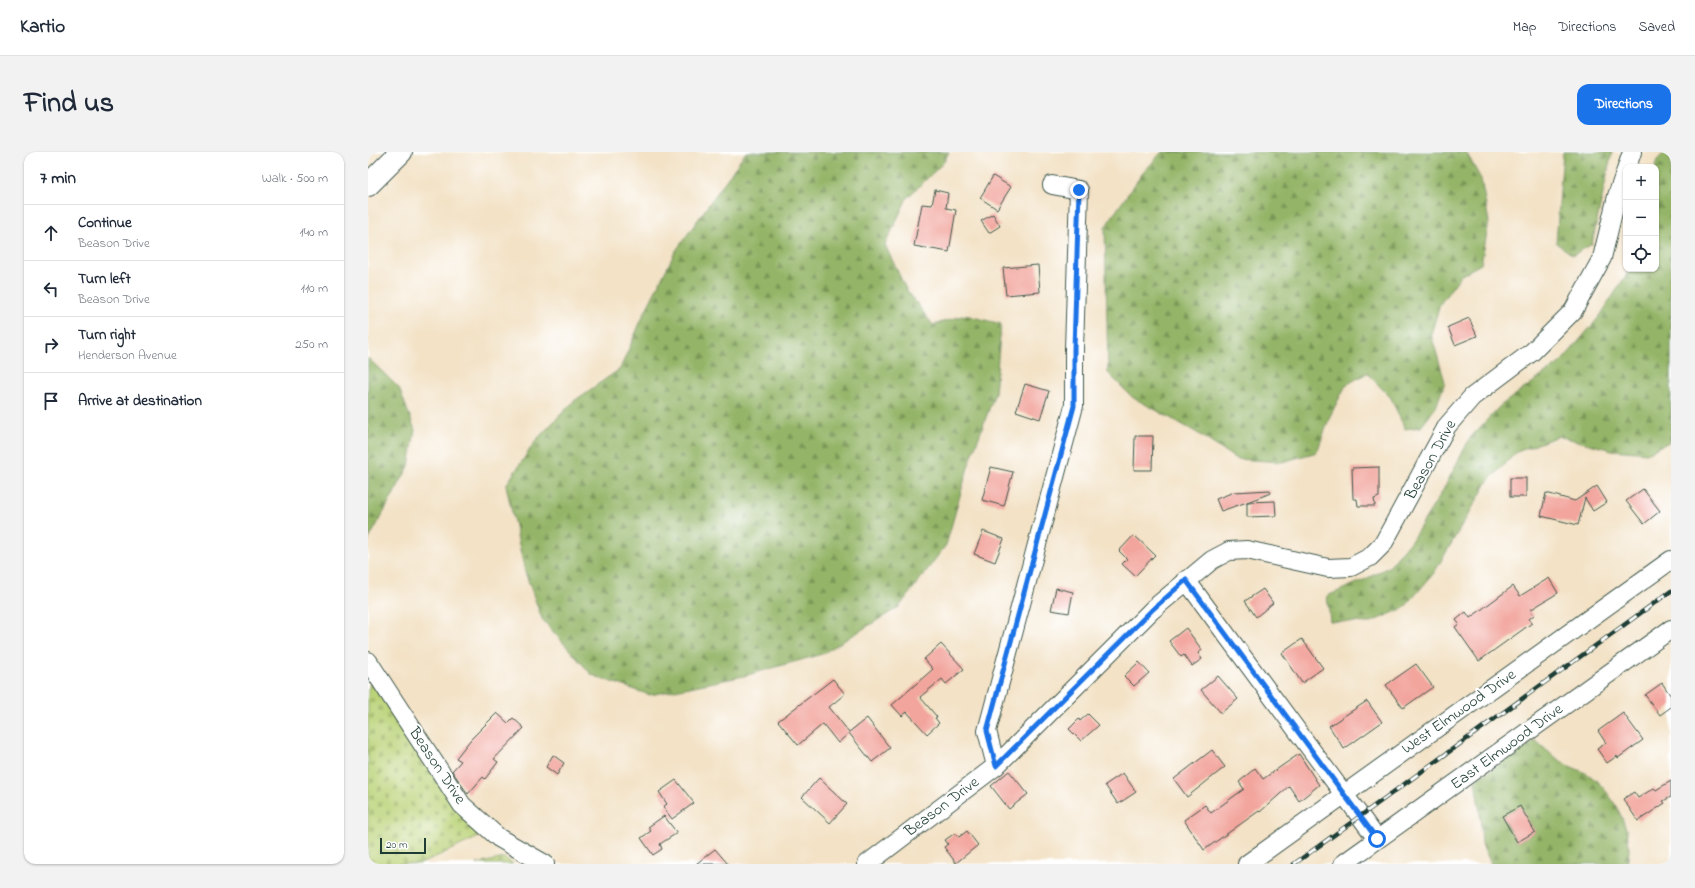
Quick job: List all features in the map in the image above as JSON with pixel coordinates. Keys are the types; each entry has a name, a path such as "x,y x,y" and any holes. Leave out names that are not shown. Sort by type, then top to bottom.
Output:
{"main road":[{"path":"368,185 401,152"}],"street":[{"name":"Beason Drive","path":"1628,164 1632,152"},
{"name":"Beason Drive","path":"867,864 996,766 1152,610 1186,580 1212,560 1229,551 1247,550 1328,568 1351,567 1370,556 1384,544 1447,426 1472,398 1532,352 1573,311 1602,258 1623,177"},
{"path":"996,766 987,731 1074,406 1074,349 1079,190 1052,185"},
{"name":"West Elmwood Drive","path":"1247,864 1671,560"},
{"path":"1186,580 1377,839"},
{"name":"East Elmwood Drive","path":"1343,864 1671,629"},
{"name":"Beason Drive","path":"368,661 462,805 499,838 545,864"}],"green space":[{"path":"746,152 949,152 944,162 907,198 885,245 906,289 933,325 965,315 1001,324 995,393 969,464 946,545 899,607 822,654 744,676 650,695 592,675 542,619 525,572 506,485 537,439 574,401 620,369 644,314 675,252"},
{"path":"1162,152 1466,152 1481,179 1489,222 1481,264 1461,275 1440,304 1431,334 1445,382 1436,407 1421,427 1405,429 1391,398 1367,373 1346,385 1330,416 1317,452 1282,462 1236,459 1194,431 1132,397 1108,373 1105,227 1142,174"},
{"path":"1563,152 1612,152 1592,244 1573,255 1556,243"},
{"path":"1665,152 1671,152 1671,441 1647,453 1612,450 1558,436 1517,452 1488,481 1434,573 1404,608 1369,623 1330,621 1327,596 1362,581 1390,566 1413,538 1442,492 1470,438 1500,406 1561,362 1600,316 1628,272 1659,272 1659,164 1656,164 1657,160"},
{"path":"368,358 399,388 415,430 409,466 368,541"},
{"path":"372,680 483,835 420,864 368,864 368,690"},
{"path":"1535,740 1560,761 1589,775 1606,791 1621,815 1626,828 1629,841 1629,853 1626,864 1491,864 1482,844 1480,813 1475,781","holes":["1520,806 1535,832 1517,842 1502,817"]},
{"path":"504,858 513,864 477,864"}],"building":[{"path":"993,176 1011,187 997,209 980,198"},
{"path":"935,190 948,193 946,208 956,210 949,252 914,246 922,204 932,205"},
{"path":"993,214 1000,226 989,233 981,221"},
{"path":"1038,265 1040,292 1006,295 1003,268"},
{"path":"1469,318 1477,336 1455,345 1448,327"},
{"path":"1025,384 1049,391 1040,419 1016,411"},
{"path":"1135,436 1153,436 1152,470 1134,470"},
{"path":"991,467 1013,472 1004,506 982,500"},
{"path":"1379,467 1379,497 1374,499 1375,506 1358,506 1357,499 1353,499 1352,468"},
{"path":"1510,478 1526,478 1526,497 1510,497"},
{"path":"1597,486 1607,502 1593,511 1585,498 1578,525 1541,516 1546,493 1575,501"},
{"path":"1643,489 1660,511 1644,524 1626,501"},
{"path":"1270,490 1271,493 1221,511 1216,499 1234,492"},
{"path":"1275,501 1276,516 1247,517 1247,502"},
{"path":"983,531 1004,539 995,562 974,554"},
{"path":"1134,535 1155,555 1135,576 1122,564 1127,559 1119,551"},
{"path":"1549,578 1558,593 1530,610 1534,615 1529,619 1532,623 1479,661 1455,627 1459,624 1456,620 1466,612 1470,618 1513,586 1520,596"},
{"path":"1056,588 1073,592 1069,613 1051,610"},
{"path":"1263,589 1273,603 1256,617 1245,601"},
{"path":"1186,628 1202,650 1198,653 1202,659 1192,666 1184,655 1181,657 1169,641"},
{"path":"1302,639 1323,668 1302,683 1282,653"},
{"path":"941,644 964,669 946,684 942,679 920,697 937,717 935,718 939,723 927,734 907,712 902,716 892,705 933,669 924,659"},
{"path":"1139,662 1149,673 1134,686 1124,676"},
{"path":"1416,664 1433,687 1403,708 1386,685"},
{"path":"1218,676 1238,699 1221,713 1201,690"},
{"path":"833,679 845,694 829,707 849,732 867,718 890,748 872,762 849,733 838,743 823,724 798,745 778,721"},
{"path":"1662,683 1671,696 1671,707 1660,715 1645,695"},
{"path":"1367,701 1382,722 1344,749 1329,726"},
{"path":"497,713 508,723 513,718 524,728 494,759 498,762 485,779 483,777 468,794 452,771 461,761 456,758 471,739"},
{"path":"1623,713 1643,740 1618,758 1617,756 1607,763 1597,749 1606,743 1598,731"},
{"path":"1088,714 1099,725 1081,741 1069,729 1079,719 1080,721"},
{"path":"1212,750 1225,767 1187,797 1174,779"},
{"path":"1299,754 1319,785 1299,801 1289,786 1260,812 1259,811 1204,850 1184,820 1205,805 1211,813 1244,789 1239,782 1255,768 1263,779"},
{"path":"553,755 564,763 557,775 546,767"},
{"path":"1009,771 1028,794 1009,809 991,786"},
{"path":"1123,773 1136,792 1118,804 1105,785"},
{"path":"819,778 847,804 830,823 802,797"},
{"path":"676,780 694,803 672,819 663,807 667,804 659,792"},
{"path":"1671,781 1671,797 1663,801 1665,803 1638,821 1623,799 1634,792 1638,798 1654,788 1656,790"},
{"path":"1520,806 1535,832 1517,842 1502,816"},
{"path":"664,816 677,833 660,844 662,849 653,855 641,838 651,831 648,827"},
{"path":"967,831 978,845 956,863 944,847 948,844 945,840 955,833 959,837"},
{"path":"715,849 728,864 696,864"}],"railway":[{"path":"1294,864 1671,591"}],"route":[{"path":"1079,190 1074,349 1074,406 987,731 996,766 1152,610 1186,580 1377,839"}]}
